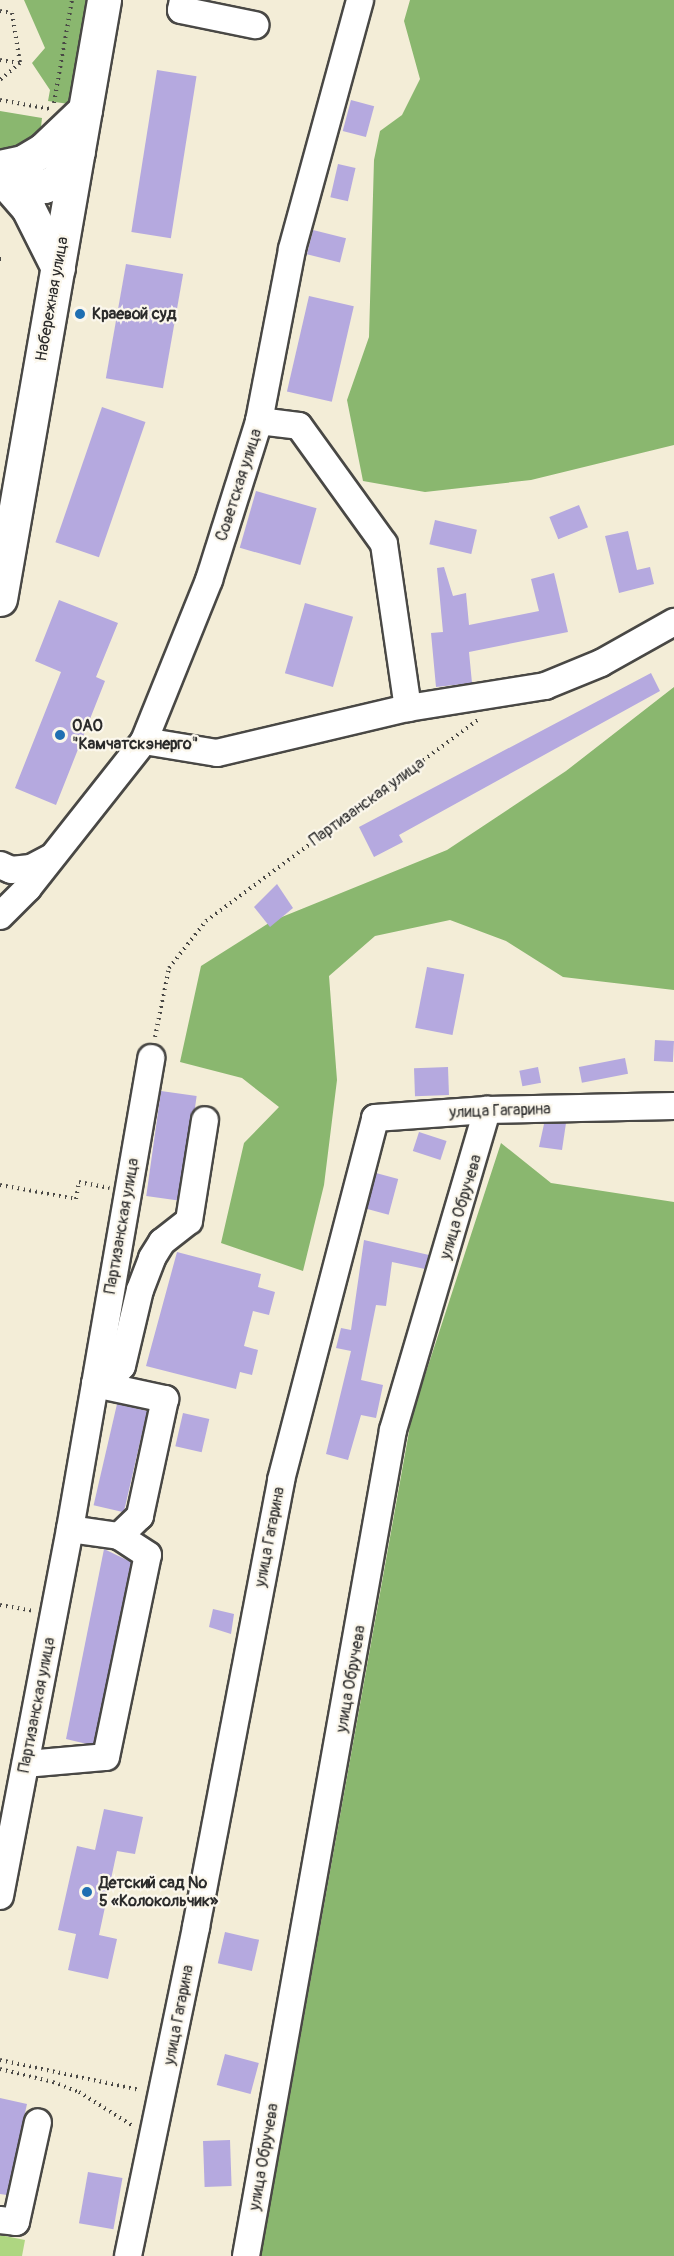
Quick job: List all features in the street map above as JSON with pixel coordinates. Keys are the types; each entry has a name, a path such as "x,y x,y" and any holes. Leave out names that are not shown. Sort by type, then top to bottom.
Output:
{"main road":[{"name":"Набережная улица","path":"0,599 104,0"},
{"path":"0,167 23,162 43,150 85,110"},
{"path":"0,175 24,186 44,186 55,182 78,151"},
{"path":"0,175 28,208 58,268"}],"street":[{"path":"183,0 181,10 255,25"},
{"name":"Советская улица","path":"0,916 53,856 144,741 208,580 259,421 292,249 360,0"},
{"path":"259,421 299,426 384,544 408,708"},
{"path":"144,741 217,753 408,708 545,686 602,663 674,622"},
{"path":"0,866 11,870 31,868 53,856"},
{"name":"Партизанская улица","path":"0,1896 8,1811 26,1764 70,1529 151,1058"},
{"name":"улица Гагарина","path":"128,2256 163,2095 281,1480 375,1118 487,1110 674,1106"},
{"name":"улица Обручева","path":"246,2256 393,1430 487,1110"},
{"path":"95,1384 122,1366 140,1290 152,1258 162,1242 189,1221 206,1120"},
{"path":"95,1384 165,1399 140,1516 119,1536"},
{"path":"26,1764 106,1757 110,1748 148,1555 119,1536 70,1529"},
{"path":"0,2220 16,2222 38,2122"}],"path":[{"path":"0,100 53,109 72,0"},
{"path":"0,11 12,13 20,63"},
{"path":"0,60 20,63"},
{"path":"0,80 20,63"},
{"name":"Партизанская улица","path":"151,1058 169,968 185,943 206,921 485,715"},
{"path":"0,1185 76,1199 79,1182 127,1191"},
{"path":"0,1605 54,1614"},
{"path":"0,2060 163,2095"},
{"path":"0,2069 79,2092 154,2140"}],"green space":[{"path":"24,0 86,0 69,104 48,101 50,90 32,63 45,48"},
{"path":"410,0 674,0 674,445 531,480 425,492 363,481 347,400 369,337 374,160 380,131 402,115 420,79 404,21"},
{"path":"0,111 42,118 40,136 18,151 0,148"},
{"path":"674,687 674,990 563,977 506,941 450,920 375,936 329,976 337,1080 324,1185 303,1271 221,1243 244,1143 279,1107 242,1078 180,1062 201,966 272,921 447,850 566,771"},
{"path":"501,1143 551,1183 674,1202 674,2256 261,2256 412,1415"},
{"path":"0,2235 25,2240 22,2256 0,2256"}],"building":[{"path":"157,70 197,76 171,238 131,232"},
{"path":"351,100 374,106 366,137 343,131"},
{"path":"338,164 356,168 348,201 330,197"},
{"path":"313,230 346,238 340,262 307,254"},
{"path":"126,264 183,274 163,388 106,378"},
{"path":"309,296 354,306 332,402 287,391"},
{"path":"102,407 145,422 99,557 55,542"},
{"path":"256,491 317,508 300,565 240,548"},
{"path":"579,505 588,527 558,539 549,517"},
{"path":"435,520 477,530 471,554 429,544"},
{"path":"628,531 637,570 650,567 654,584 619,593 605,536"},
{"path":"444,567 453,596 466,593 469,625 539,611 531,579 554,573 568,632 469,652 472,683 436,687 431,633 443,632 437,568"},
{"name":"ОАО \"Камчатскэнерго\"","path":"59,600 118,623 96,677 105,681 56,805 15,788 61,672 35,661"},
{"path":"305,603 353,617 333,687 285,673"},
{"path":"651,673 660,691 399,835 403,842 374,857 359,827"},
{"path":"277,884 293,908 270,927 254,907"},
{"path":"427,967 464,974 452,1035 415,1028"},
{"path":"655,1040 674,1041 673,1062 654,1061"},
{"path":"625,1058 628,1074 582,1083 579,1067"},
{"path":"448,1067 449,1095 415,1096 414,1068"},
{"path":"538,1067 541,1083 522,1086 519,1071"},
{"path":"161,1091 197,1096 182,1201 146,1196"},
{"path":"566,1123 562,1150 539,1147 544,1124"},
{"path":"419,1132 447,1141 440,1160 413,1151"},
{"path":"376,1173 398,1179 389,1215 366,1209"},
{"path":"364,1240 429,1255 425,1269 392,1262 386,1306 376,1305 361,1380 383,1385 376,1418 361,1415 348,1460 326,1454 351,1351 336,1348 341,1328 351,1330"},
{"path":"177,1252 261,1274 258,1287 275,1292 269,1315 253,1311 244,1346 258,1350 252,1375 240,1372 236,1389 146,1366"},
{"path":"117,1404 147,1411 124,1512 94,1505"},
{"path":"183,1413 209,1419 202,1452 175,1446"},
{"path":"104,1549 131,1562 94,1743 87,1744 66,1739"},
{"path":"213,1609 234,1614 231,1634 209,1627"},
{"name":"Детский сад № 5 «Колокольчик»","path":"104,1809 143,1817 135,1854 117,1851 99,1935 117,1939 108,1979 68,1970 76,1934 58,1930 77,1846 95,1850"},
{"path":"225,1932 259,1940 252,1971 218,1963"},
{"path":"225,2054 259,2063 251,2094 217,2085"},
{"path":"0,2098 27,2104 7,2195 0,2194"},
{"path":"230,2140 232,2186 205,2187 203,2141"},
{"path":"88,2172 122,2178 113,2229 79,2223"}],"place":[{"name":"Краевой суд","path":"80,314"},
{"name":"ОАО \"Камчатскэнерго\"","path":"60,735"},
{"name":"Детский сад № 5 «Колокольчик»","path":"87,1892"}]}
